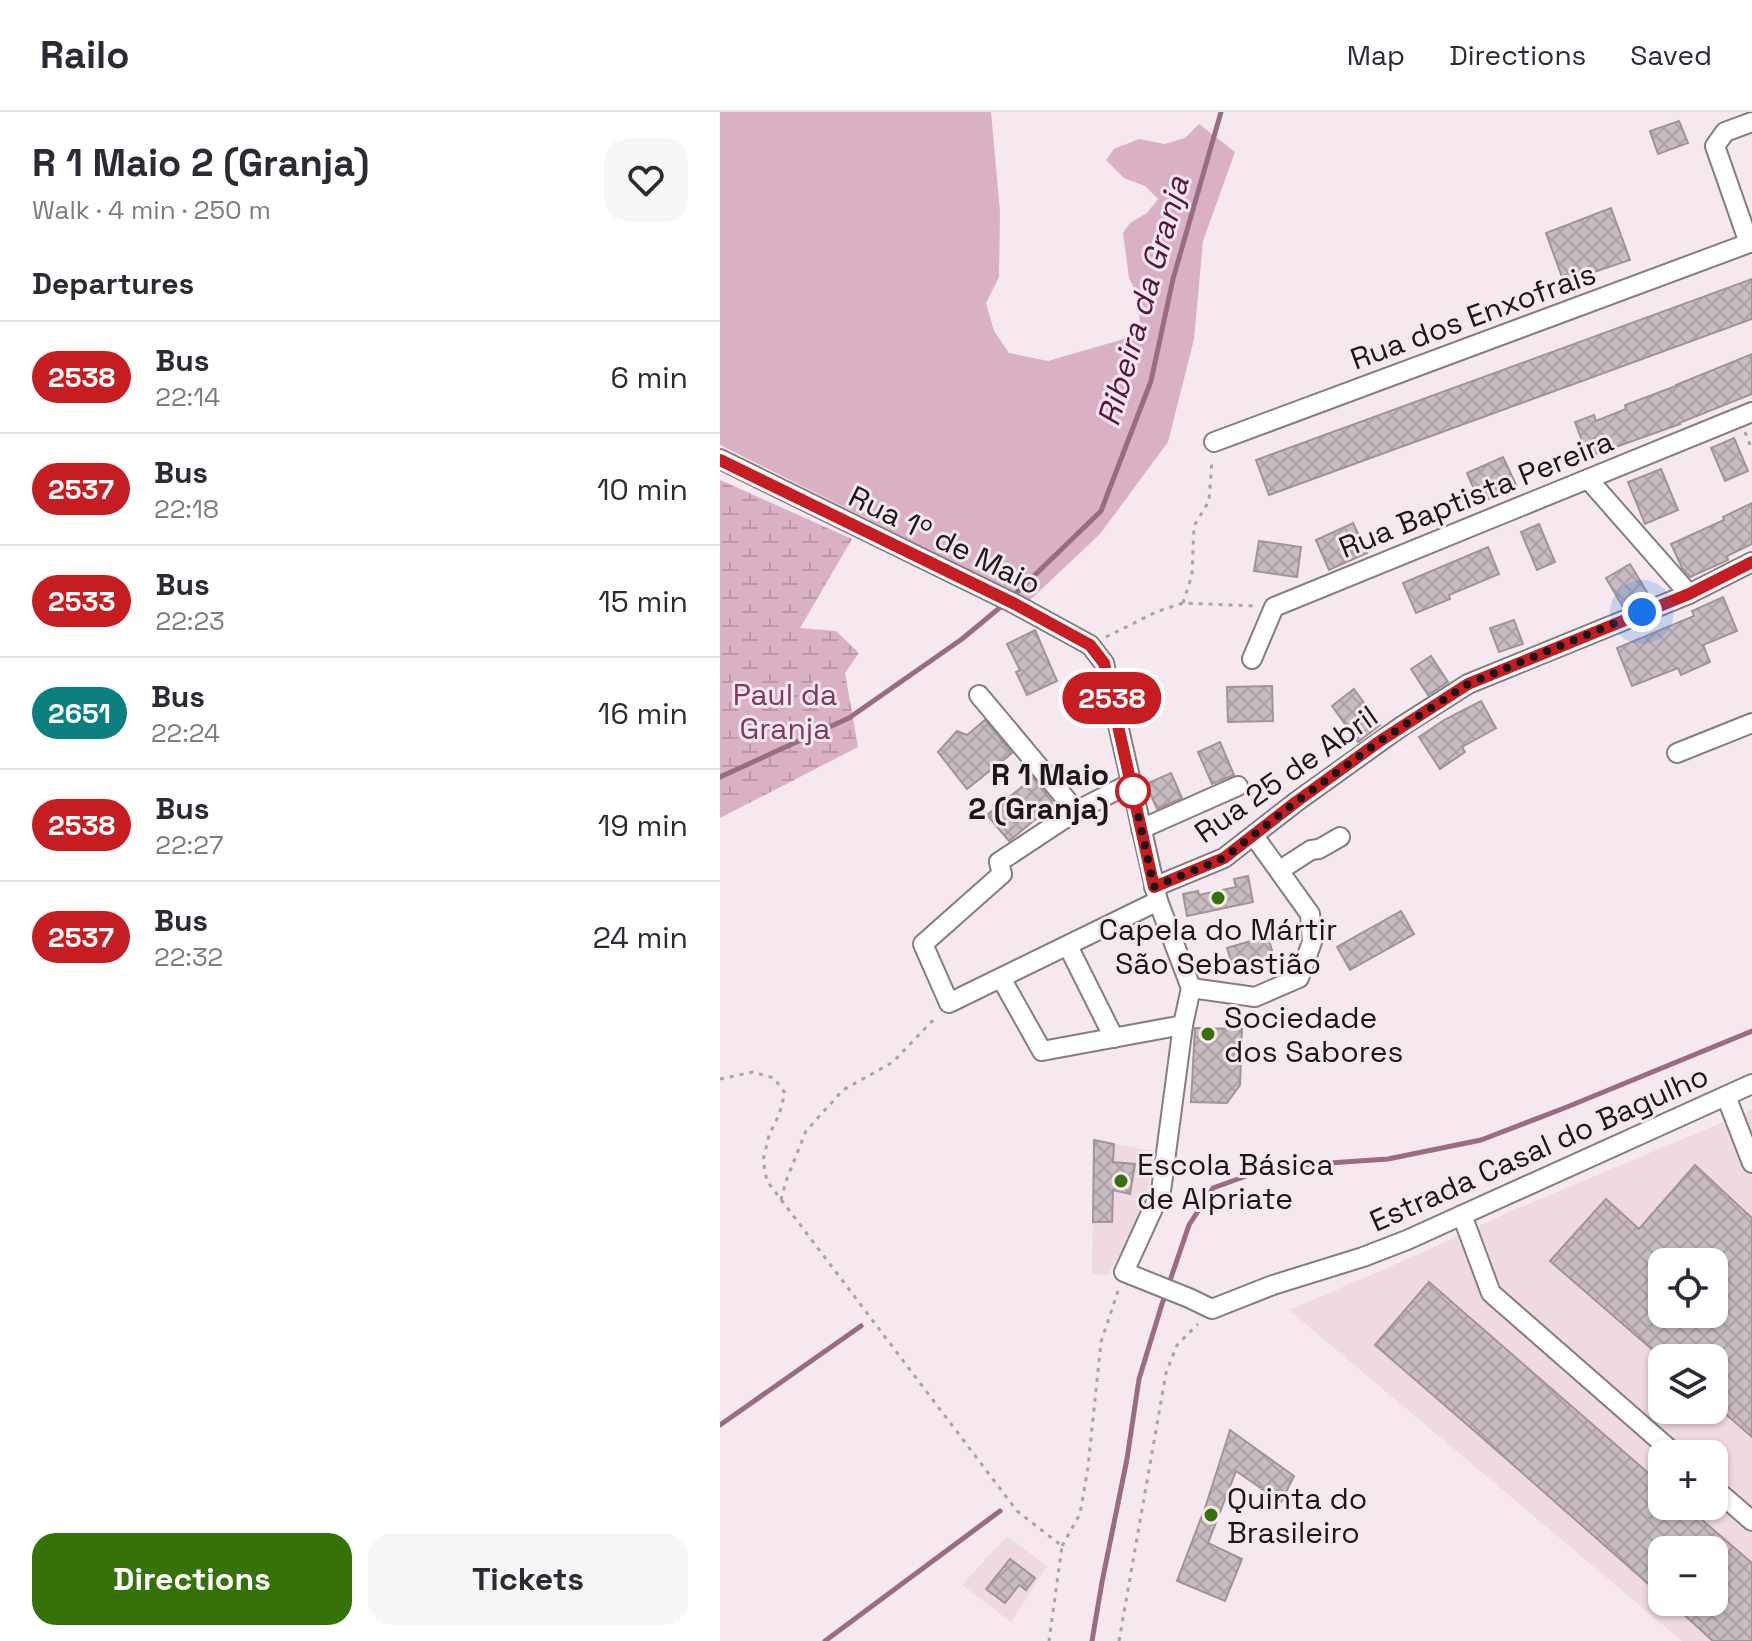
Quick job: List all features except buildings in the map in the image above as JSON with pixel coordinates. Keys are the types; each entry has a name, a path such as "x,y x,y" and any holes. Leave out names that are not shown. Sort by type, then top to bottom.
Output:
{"street":[{"path":"1751,242 1715,146 1725,132 1752,122"},
{"name":"Rua dos Enxofrais","path":"1214,442 1751,242"},
{"name":"Rua Baptista Pereira","path":"1274,607 1752,412"},
{"name":"Rua 1º de Maio","path":"720,459 1008,601 1090,645"},
{"path":"1588,479 1689,594"},
{"name":"Rua 25 de Abril","path":"949,1003 1068,946 1224,858 1402,726 1468,684 1689,594 1752,562"},
{"path":"1252,659 1274,607"},
{"path":"1090,645 1104,663 1156,894 1191,988 1183,1025 1161,1191 1124,1272 1212,1309"},
{"path":"979,695 1076,811"},
{"path":"1677,753 1752,723"},
{"path":"949,1003 923,944 1002,874 999,862 1076,811 1131,783"},
{"path":"1141,829 1238,786"},
{"path":"1191,988 1255,997 1299,978 1312,942 1310,914 1254,836"},
{"path":"1280,870 1311,850 1340,837"},
{"path":"1068,946 1114,1038"},
{"path":"1001,978 1042,1051 1183,1025"},
{"name":"Estrada Casal do Bagulho","path":"1212,1309 1407,1240 1752,1084"},
{"path":"1726,1096 1752,1163"},
{"path":"1462,1215 1491,1293 1659,1440"},
{"path":"1728,1500 1752,1521"}],"path":[{"path":"1183,603 1192,575 1194,526 1209,501 1214,442"},
{"path":"1090,645 1156,612 1183,603 1274,607"},
{"path":"781,1200 806,1131 843,1090 893,1062 949,1003"},
{"path":"720,1079 753,1072 774,1078 785,1093 763,1161 767,1181 1017,1511 1062,1546"},
{"path":"1049,1641 1062,1546 1080,1514 1101,1342 1124,1272"},
{"path":"1119,1641 1166,1373 1177,1345 1212,1309"}],"shaded area":[{"path":"1752,1110 1752,1641 1682,1641 1652,1616 1728,1616 1728,1536 1648,1536 1648,1612 1289,1310 1509,1212"},
{"name":"Escola Básica de Alpriate","path":"1094,1140 1154,1151 1144,1211 1108,1275 1092,1274"},
{"path":"1007,1536 1047,1566 1011,1622 962,1585"}],"green space":[{"path":"720,112 991,112 1000,212 999,277 986,303 994,331 1009,353 1048,361 1141,334 1137,294 1129,278 1123,233 1158,199 1145,186 1124,178 1106,160 1114,149 1139,139 1165,144 1185,138 1199,124 1235,152 1203,241 1194,339 1168,442 1100,534 1030,600 720,445"},
{"name":"Paul da Granja","path":"720,480 852,539 800,628 836,631 859,653 845,673 858,747 720,818"}],"waterway":[{"name":"Ribeira da Granja","path":"1011,598 1101,511 1151,381 1173,279 1221,112"},
{"name":"Ribeira da Granja","path":"720,777 849,718 962,639 1003,605"},
{"path":"1092,1641 1139,1379 1189,1225 1213,1188 1271,1167 1388,1159 1481,1140 1752,1031"},
{"path":"720,1425 861,1326"},
{"path":"825,1641 1000,1511"}],"bus line":[{"name":"2538","path":"720,460 1015,604 1090,645 1104,663 1154,887 1224,858 1380,741 1468,684 1689,594 1752,562"}],"place":[{"name":"R 1 Maio 2 (Granja)","path":"1133,791"},
{"name":"Capela do Mártir São Sebastião","path":"1218,898"},
{"name":"Sociedade dos Sabores","path":"1208,1034"},
{"name":"Escola Básica de Alpriate","path":"1121,1181"},
{"name":"Quinta do Brasileiro","path":"1211,1515"}],"route":[{"path":"1133,791 1131,783 1154,887 1224,858 1380,741 1468,684 1642,612"}]}
